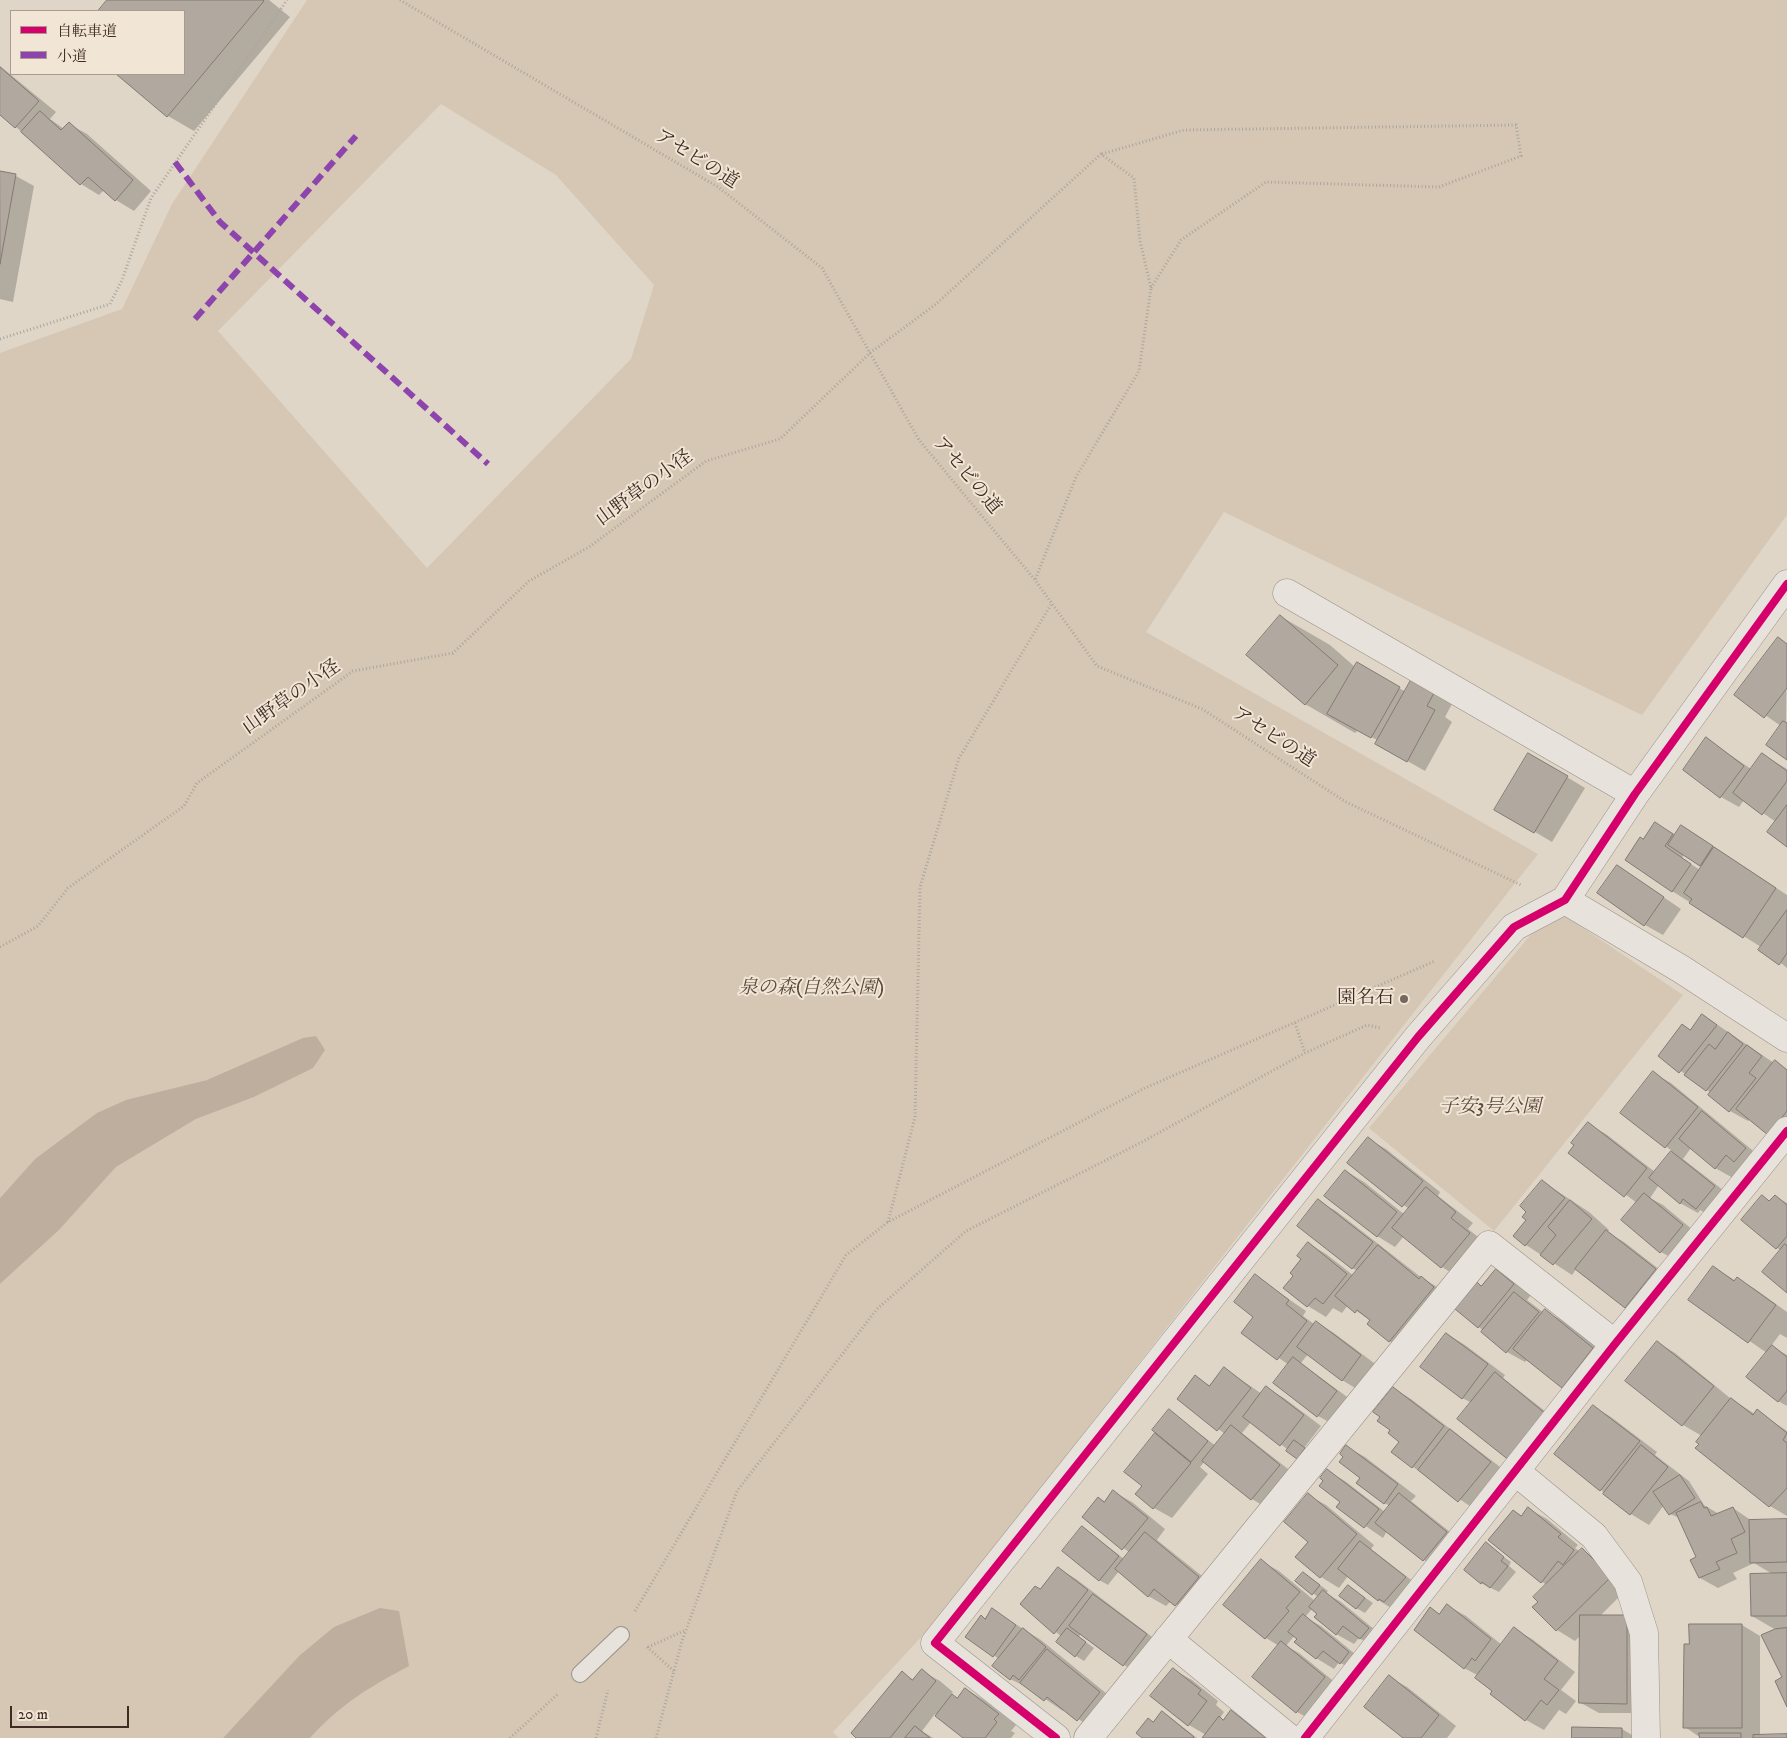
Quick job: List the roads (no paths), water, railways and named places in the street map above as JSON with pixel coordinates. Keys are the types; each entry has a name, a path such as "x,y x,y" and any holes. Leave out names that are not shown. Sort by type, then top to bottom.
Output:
{"street":[{"path":"1287,593 1634,794"},
{"path":"1056,1738 935,1643 1418,1037 1514,927 1565,900 1634,794 1782,600"},
{"path":"1565,900 1681,969 1787,1038"},
{"path":"1305,1738 1615,1344 1787,1131"},
{"path":"1088,1738 1489,1245 1615,1344"},
{"path":"1515,1471 1594,1536 1628,1582 1644,1633 1646,1738"},
{"path":"1168,1639 1290,1738"}],"lane":[{"path":"580,1674 621,1635"}],"place":[{"name":"園名石","path":"1404,999"}],"park label":[{"name":"泉の森(自然公園)","path":"811,989"},
{"name":"子安3号公園","path":"1490,1108"}]}
